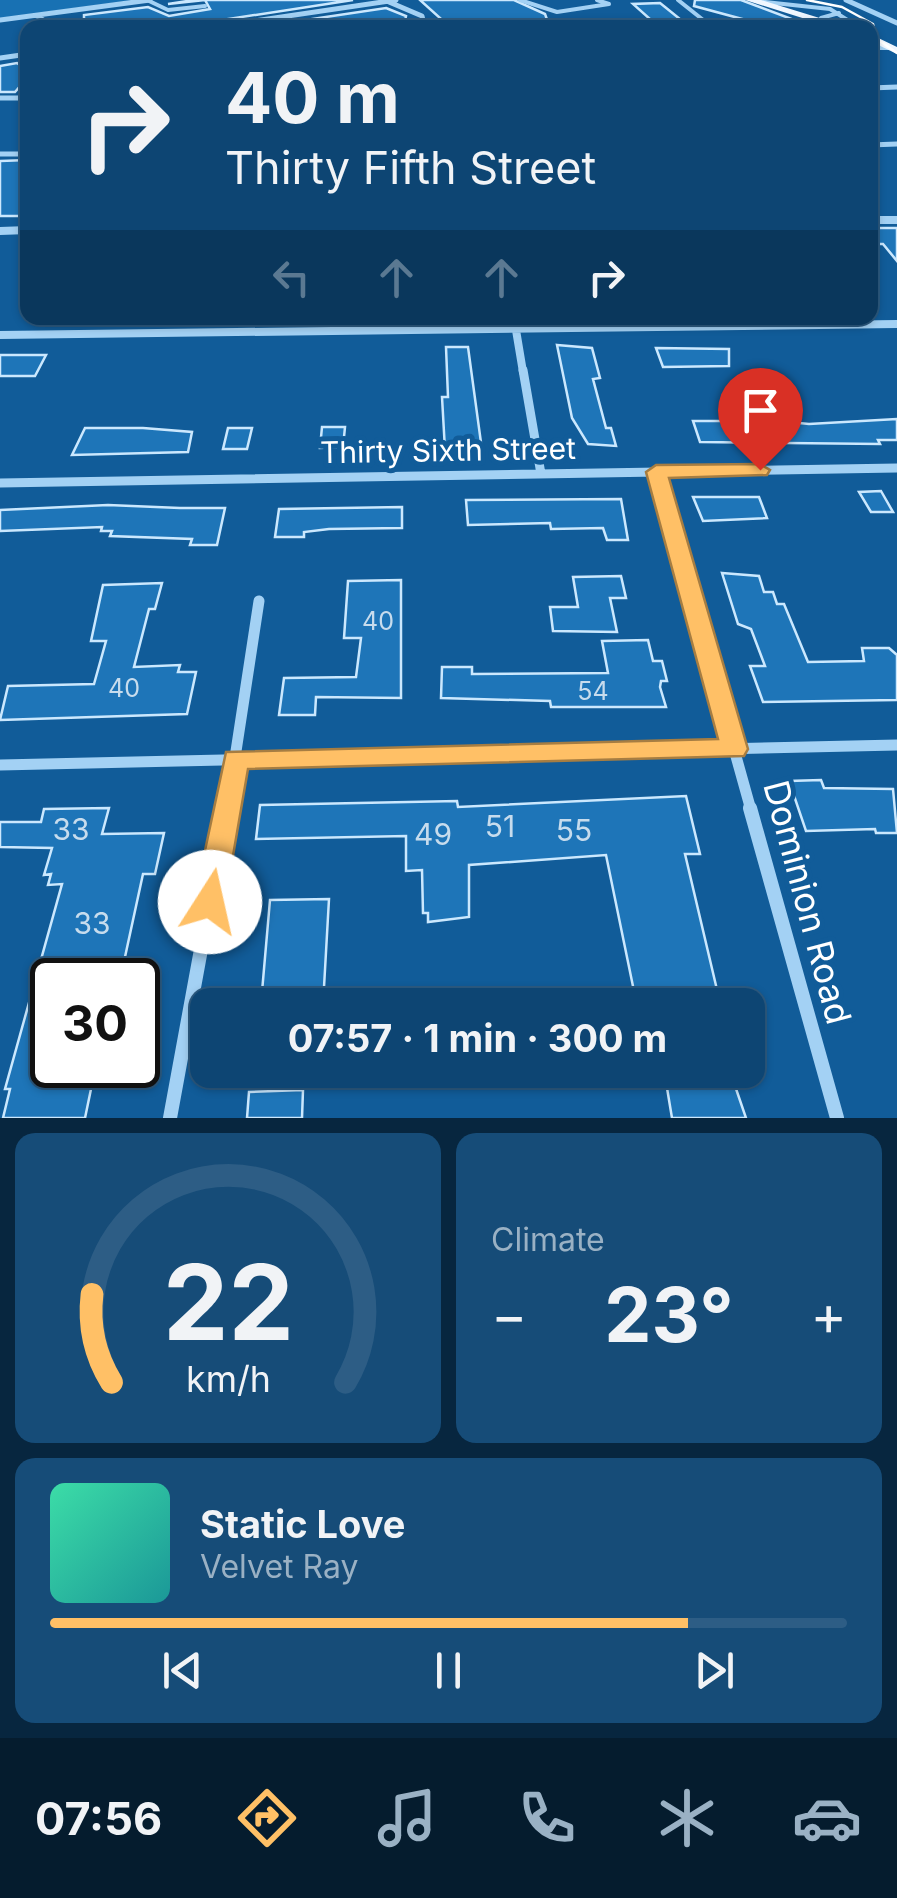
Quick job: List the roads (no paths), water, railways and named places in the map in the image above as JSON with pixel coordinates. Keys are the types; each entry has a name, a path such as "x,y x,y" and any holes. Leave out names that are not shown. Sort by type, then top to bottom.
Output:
{"main road":[{"path":"752,0 820,12 834,20"}],"street":[{"path":"0,20 148,0"},
{"path":"261,20 396,0"},
{"path":"846,0 897,22"},
{"path":"385,1 423,20"},
{"path":"36,15 44,20"},
{"path":"515,325 541,474"},
{"path":"0,335 821,325"},
{"name":"Thirty Sixth Street","path":"0,482 897,468"},
{"name":"Dominion Road","path":"656,472 836,1118"},
{"path":"170,1118 236,759 259,601"},
{"path":"0,765 897,745"}],"lane":[{"path":"148,0 168,10 205,6"},
{"path":"520,0 557,12 609,4 597,0"},
{"path":"678,0 703,20"},
{"path":"752,0 839,13 849,20"},
{"path":"820,12 839,13"}],"tram line":[{"path":"807,0 842,7 866,20"},
{"path":"878,40 897,53"}]}
